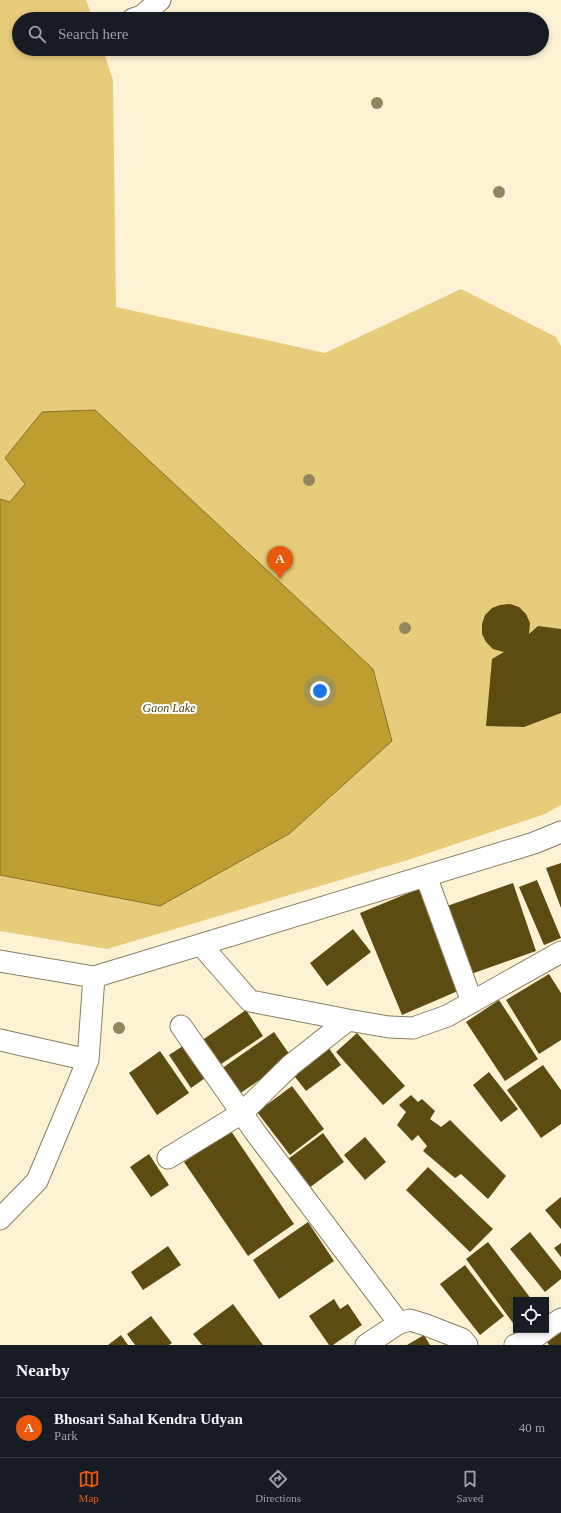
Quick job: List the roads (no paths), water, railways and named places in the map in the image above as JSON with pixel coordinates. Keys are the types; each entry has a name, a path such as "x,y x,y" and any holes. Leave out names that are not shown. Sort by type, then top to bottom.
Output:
{"street":[{"path":"146,12 160,0"},
{"path":"0,961 94,977 534,843 561,832"},
{"path":"426,876 472,1002"},
{"path":"201,944 250,1001 389,1027 413,1028 447,1016 561,952"},
{"path":"0,1219 37,1181 88,1060 94,977"},
{"path":"168,1158 242,1113 291,1065 348,1020"},
{"path":"181,1026 242,1113 399,1323"},
{"path":"0,1040 88,1060"},
{"path":"549,1328 561,1319"},
{"path":"366,1345 399,1323 410,1320 426,1324 462,1339 467,1345"},
{"path":"515,1345 534,1338 542,1333"}],"water":[{"name":"Gaon Lake","path":"95,410 373,669 392,741 289,834 160,906 0,875 0,499 10,502 25,484 5,458 42,412"}],"place":[{"name":"Bhosari Sahal Kendra Udyan","path":"280,579"}]}
